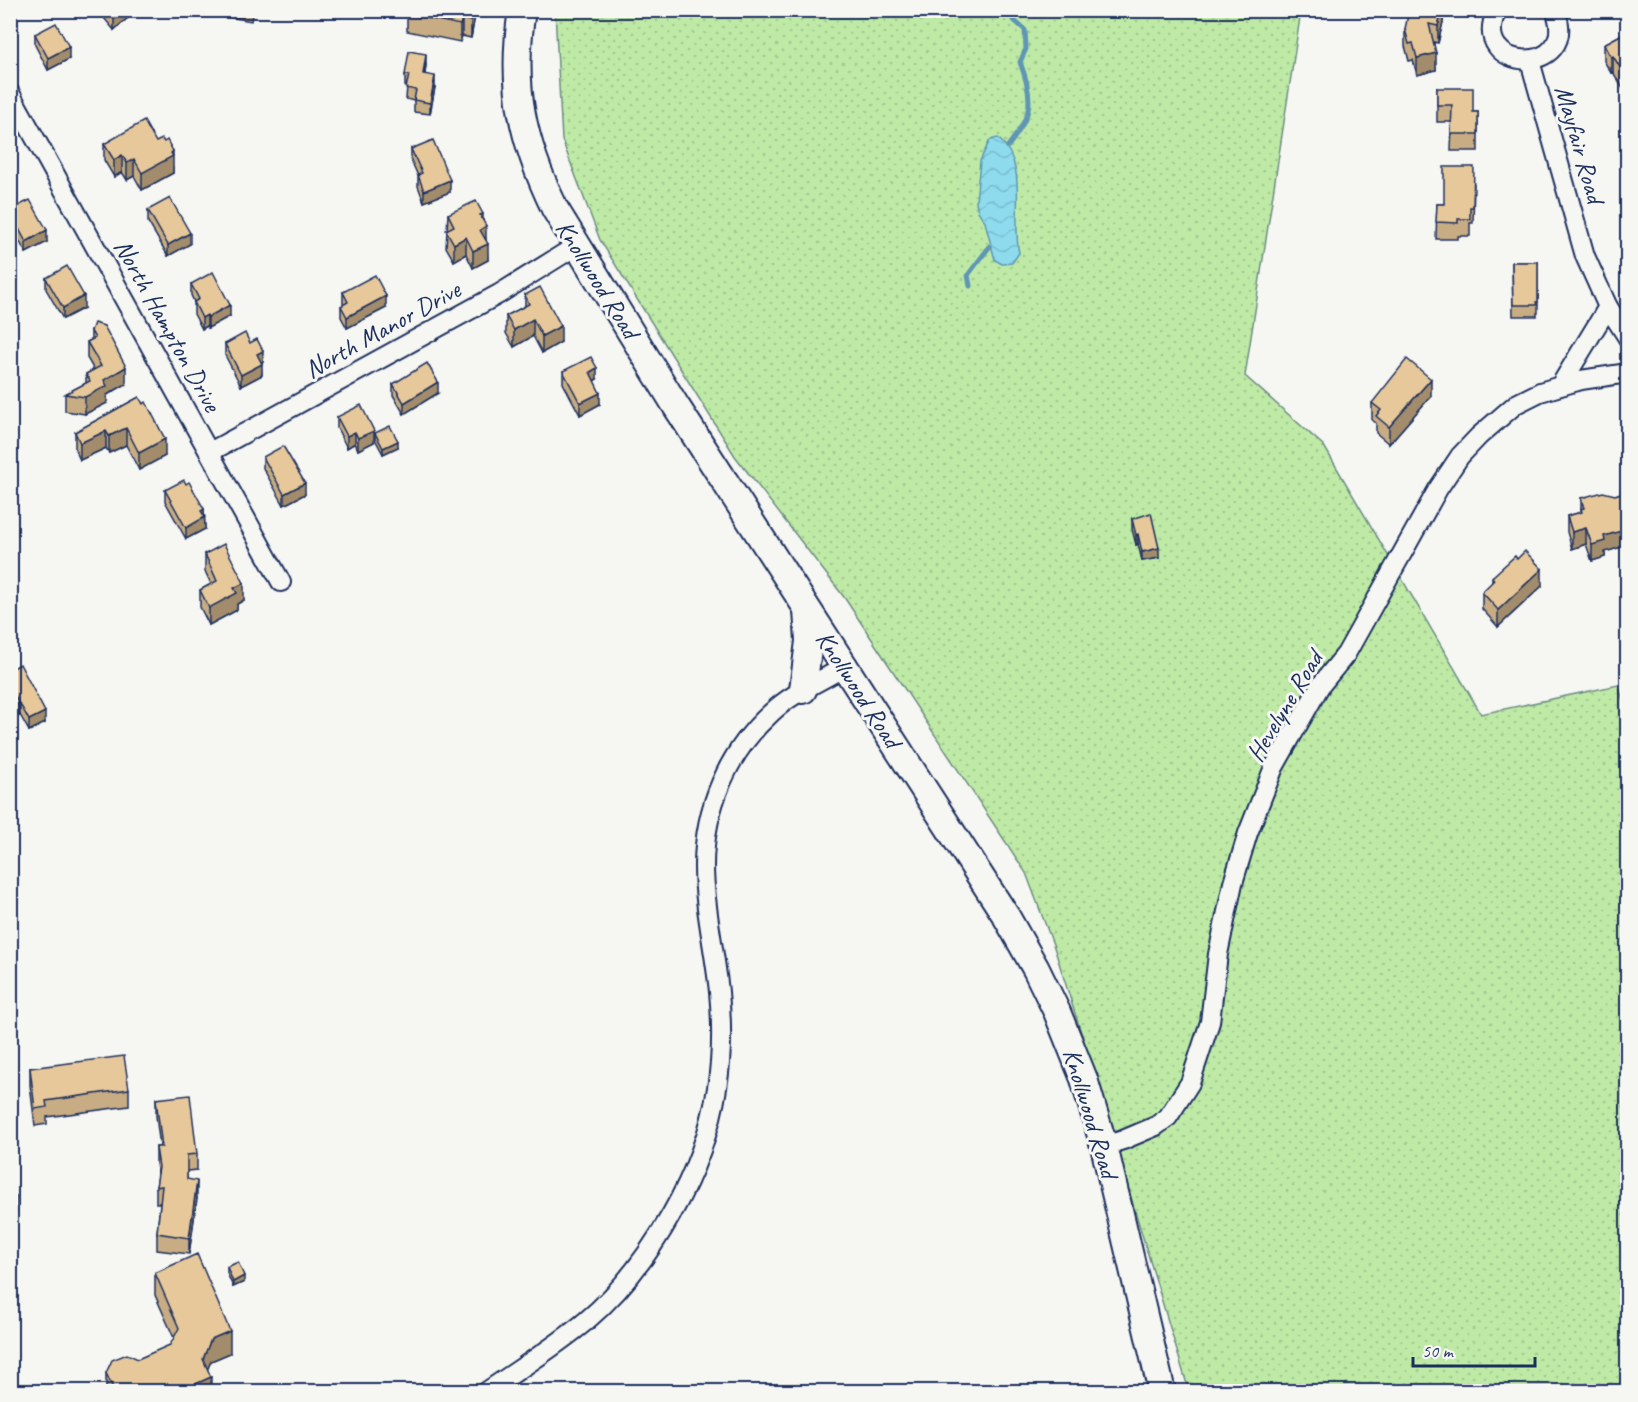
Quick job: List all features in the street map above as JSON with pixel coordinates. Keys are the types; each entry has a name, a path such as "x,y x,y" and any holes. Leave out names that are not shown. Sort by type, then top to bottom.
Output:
{"main road":[{"name":"Knollwood Road","path":"522,10 517,80 525,135 540,178 576,246 807,610 1006,916 1057,1012 1084,1079 1104,1146 1162,1392"},
{"path":"803,690 809,641 807,610"}],"street":[{"name":"Mayfair Road","path":"1497,10 1493,18 1494,40 1509,56 1530,61 1550,51 1556,42 1559,20 1555,10"},
{"name":"Mayfair Road","path":"1530,61 1585,256 1608,307 1628,338"},
{"name":"North Hampton Drive","path":"11,96 281,582"},
{"name":"North Manor Drive","path":"210,452 499,294 576,246"},
{"path":"1560,386 1608,307"},
{"name":"Hevelyne Road","path":"1104,1146 1155,1126 1168,1117 1190,1083 1210,1022 1218,954 1230,893 1248,833 1274,767 1320,686 1346,654 1438,489 1460,456 1516,404 1540,392 1581,380 1628,373"},
{"path":"486,1392 586,1321 628,1277 667,1223 691,1175 707,1133 717,1088 721,1044 719,994 704,868 709,818 723,775 744,742 770,713 803,690 844,667"}],"green space":[{"path":"555,11 1301,11 1245,376 1324,446 1481,714 1618,685 1627,711 1627,1391 1189,1391 1091,1064 1054,947 1026,873 844,597 735,456 600,240 562,140"}],"water":[{"path":"998,138 1008,149 1014,162 1018,192 1019,253 1012,263 1002,264 995,260 985,222 978,211 976,202 980,161 990,140"}],"building":[{"path":"107,10 123,10 114,19"},
{"path":"408,10 473,10 471,21 462,19 460,25 407,14"},
{"path":"1409,10 1442,10 1438,26 1429,24 1436,53 1417,58 1413,43 1409,44 1405,29"},
{"path":"56,23 69,47 48,58 35,34"},
{"path":"1628,31 1628,80 1604,44"},
{"path":"409,51 426,54 423,74 435,76 430,103 414,100 416,90 406,88 409,75 405,75"},
{"path":"1437,88 1473,88 1473,112 1478,112 1478,134 1451,134 1452,105 1437,105"},
{"path":"144,121 156,142 162,139 164,142 167,140 173,156 142,173 134,159 127,163 122,155 114,160 104,144"},
{"path":"433,140 450,180 424,191 418,175 422,173 411,149"},
{"path":"1444,167 1474,167 1473,207 1470,207 1470,219 1458,219 1458,223 1436,222 1437,204 1444,204"},
{"path":"170,198 190,233 168,245 148,210"},
{"path":"30,200 47,230 26,242 10,210"},
{"path":"476,201 486,226 480,230 488,244 473,251 466,237 454,244 446,230 454,226 448,214"},
{"path":"1512,262 1538,262 1537,305 1513,305"},
{"path":"67,266 84,296 63,308 46,278"},
{"path":"213,272 230,305 202,318 194,302 199,299 191,284"},
{"path":"375,275 386,296 347,317 341,306 348,302 343,292"},
{"path":"540,287 561,326 542,336 533,319 514,330 506,316 529,304 525,295"},
{"path":"94,323 104,326 126,367 104,380 107,386 85,397 65,394 90,381 86,374 101,366 87,342 95,338 91,331"},
{"path":"245,333 250,343 257,339 263,351 257,354 262,364 241,375 225,344"},
{"path":"591,357 597,368 590,372 600,393 580,403 563,371"},
{"path":"1407,359 1431,379 1389,427 1376,416 1381,410 1372,403"},
{"path":"427,363 438,382 404,403 393,384"},
{"path":"139,397 143,404 146,402 165,439 139,453 126,428 109,436 106,431 80,443 75,432"},
{"path":"361,405 374,431 358,438 355,432 347,436 337,417"},
{"path":"390,426 398,441 383,448 375,433"},
{"path":"283,446 305,483 284,494 263,457"},
{"path":"184,480 186,484 189,482 204,509 201,511 205,517 186,528 165,490"},
{"path":"1628,491 1628,529 1604,536 1605,541 1592,545 1586,528 1572,532 1567,516 1582,512 1581,509 1584,508 1581,498 1603,492 1615,495"},
{"path":"1151,513 1159,548 1142,552 1132,519"},
{"path":"224,544 244,583 234,588 237,593 209,608 200,590 217,581 205,554"},
{"path":"1525,551 1542,569 1498,610 1482,592 1494,580 1492,577 1515,556 1517,559"},
{"path":"20,664 45,712 29,720 10,687 10,670"},
{"path":"124,1056 129,1089 46,1101 47,1107 35,1109 30,1068"},
{"path":"190,1095 197,1154 187,1155 187,1179 197,1181 189,1238 157,1233 162,1186 156,1187 159,1167 156,1147 162,1147 156,1099"},
{"path":"10,1194 16,1196 10,1210"},
{"path":"197,1254 230,1331 211,1339 203,1359 211,1377 178,1392 122,1392 113,1388 106,1373 112,1360 127,1354 138,1359 170,1345 179,1328 155,1273"},
{"path":"238,1262 244,1276 233,1282 227,1267"}],"waterway":[{"path":"1008,10 1008,15 1025,30 1026,49 1020,62 1028,86 1029,106 1022,125 1008,146"},
{"path":"970,286 968,275 990,246"}]}
